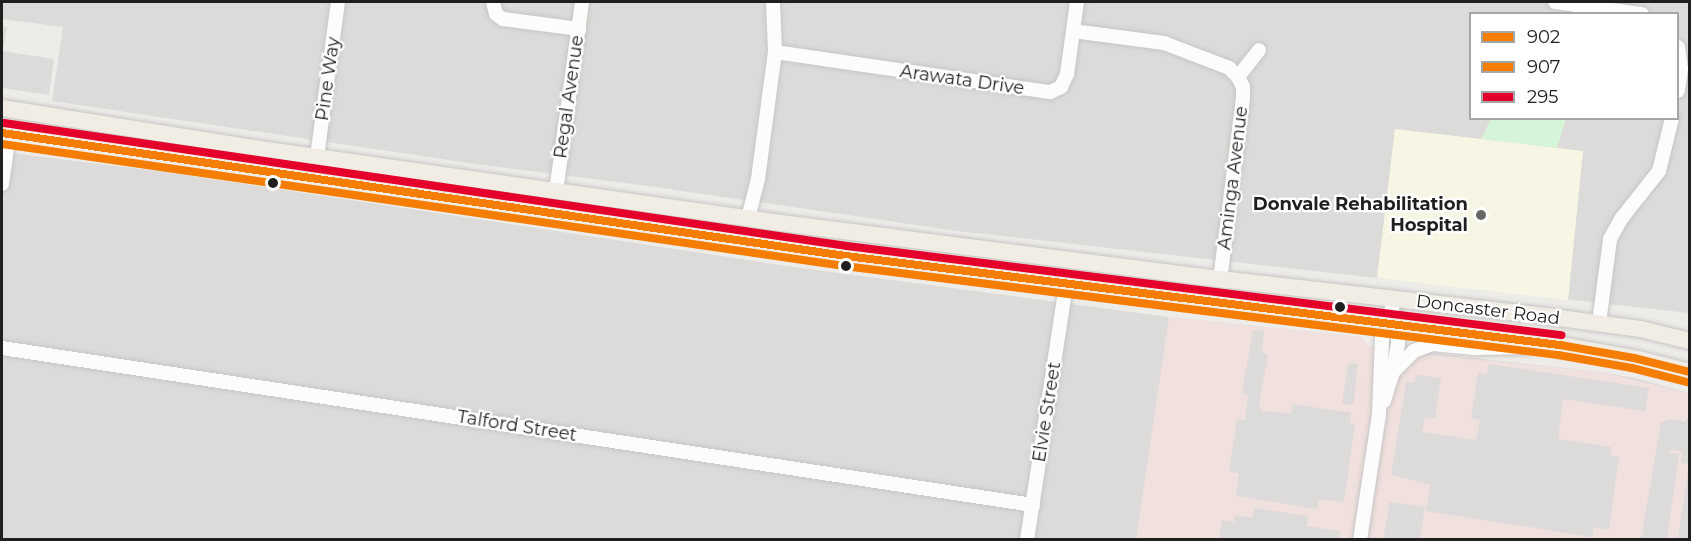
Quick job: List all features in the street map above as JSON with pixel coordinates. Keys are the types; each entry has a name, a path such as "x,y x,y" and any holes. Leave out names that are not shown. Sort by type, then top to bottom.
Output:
{"main road":[{"name":"Doncaster Road","path":"2,108 556,192 1220,279 1599,323 1641,329 1689,341"},
{"name":"Doncaster Road","path":"5,133 749,242 1066,285 1560,345 1634,358 1689,372"},
{"path":"749,242 753,219"}],"street":[{"name":"Pine Way","path":"317,157 338,2"},
{"path":"494,2 496,14 503,19 579,29"},
{"name":"Regal Avenue","path":"556,192 582,2"},
{"path":"753,219 760,196 758,178 775,52 773,2"},
{"name":"Arawata Drive","path":"775,52 1050,92 1061,87 1066,78 1077,2"},
{"path":"1555,2 1628,12"},
{"path":"1073,31 1164,43 1228,68 1238,77 1259,50"},
{"path":"1679,58 1681,69 1679,80"},
{"name":"Aminga Avenue","path":"1220,279 1243,98 1243,87 1238,77"},
{"path":"1599,323 1610,239 1621,219 1659,171 1672,120"},
{"path":"2,184 5,133"},
{"name":"Elvie Street","path":"1027,540 1066,285"},
{"path":"1360,540 1379,414 1380,366 1392,324 1395,298"},
{"path":"1379,414 1393,372 1398,343 1392,324"},
{"path":"1393,372 1414,351 1432,344 1475,348 1560,345"},
{"name":"Talford Street","path":"2,348 1033,504"}],"shaded area":[{"path":"2,2 1689,2 1689,313 957,231 641,185 475,164 52,101 63,27 2,19"},
{"path":"2,27 7,27 3,51 54,59 49,95 2,88"},
{"path":"422,76 434,90 430,115 391,110 392,99"},
{"path":"341,91 377,97 375,111 352,107 349,126 336,124"},
{"path":"451,95 469,97 467,110 449,108"},
{"path":"583,109 621,114 619,123 582,118"},
{"name":"Donvale Rehabilitation Hospital","path":"1395,129 1583,151 1568,300 1377,278"},
{"path":"392,135 417,139 415,153 390,148"},
{"path":"428,140 463,146 460,160 425,155"},
{"path":"2,152 165,172 794,267 1169,317 1361,337 1368,346 1601,372 1639,379 1689,393 1689,539 2,539"},
{"path":"193,184 227,189 221,227 187,222"},
{"path":"22,201 47,205 41,236 17,232"},
{"path":"485,278 515,282 510,314 480,309"},
{"path":"1169,317 1361,337 1368,346 1601,372 1689,393 1688,471 1678,539 1136,540"},
{"path":"1253,330 1264,331 1262,353 1268,354 1259,404 1262,412 1291,414 1293,404 1351,413 1350,423 1355,424 1344,502 1319,499 1317,509 1236,496 1239,473 1229,472 1237,419 1245,420 1248,395 1242,393"},
{"path":"1348,363 1358,364 1353,405 1342,404"},
{"path":"1488,364 1649,388 1645,411 1563,399 1558,439 1611,447 1610,456 1619,457 1609,530 1594,527 1592,537 1426,511 1431,485 1391,475 1406,382 1415,382 1416,375 1441,378 1435,419 1425,418 1422,432 1476,440 1480,420 1471,418 1478,373 1487,374"},
{"path":"1689,418 1689,464 1681,463 1682,451 1670,450 1670,453 1679,454 1667,539 1641,539 1661,422 1673,419 1686,422"},
{"path":"1390,502 1425,507 1420,539 1383,539"},
{"path":"1254,508 1308,516 1307,526 1340,531 1339,539 1219,539 1222,520 1234,522 1235,515 1252,518"}],"green space":[{"path":"1490,120 1566,120 1557,148 1481,139"}],"transit line":[{"name":"295","path":"4,123 847,246 1561,335"},
{"name":"902","path":"2,133 846,256 1560,345 1634,358 1690,372"},
{"name":"907","path":"2,144 844,266 1558,355 1632,368 1687,382"}],"place":[{"name":"Donvale Rehabilitation Hospital","path":"1481,215"}]}
